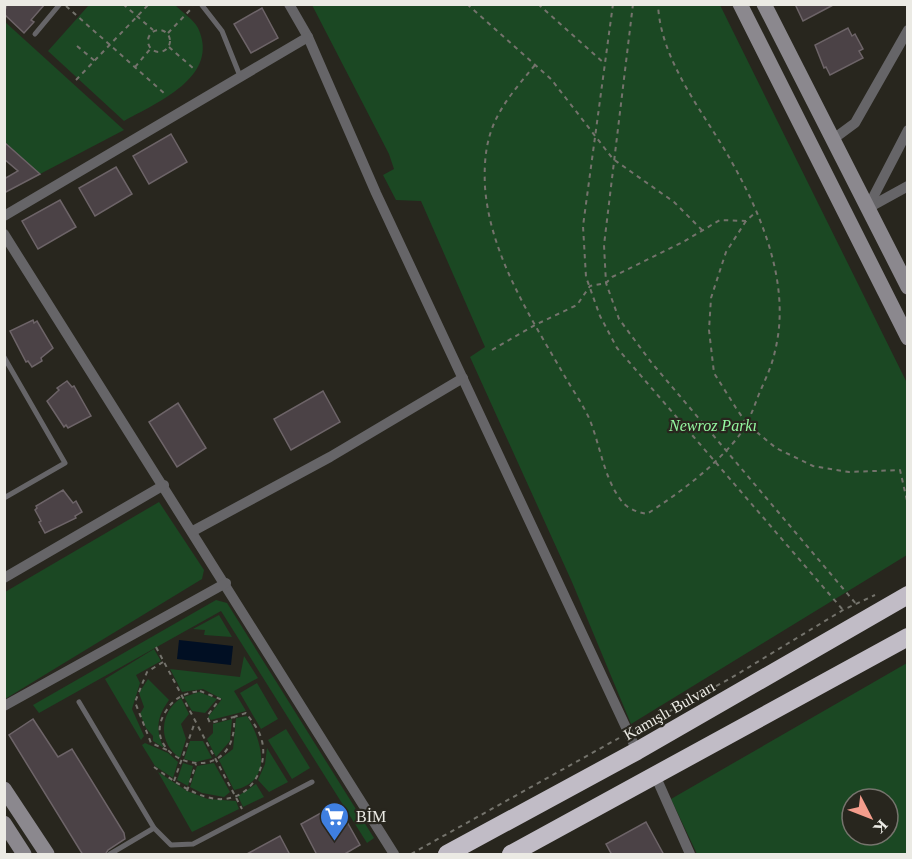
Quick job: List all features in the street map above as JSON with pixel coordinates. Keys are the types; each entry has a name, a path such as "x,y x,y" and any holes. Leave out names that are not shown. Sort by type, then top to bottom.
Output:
{"highway":[{"name":"Kamışlı Bulvarı","path":"447,855 637,751 908,595"},
{"path":"511,855 908,637"}],"main road":[{"path":"740,4 908,338"},
{"path":"764,4 908,287"},
{"path":"4,789 47,855"},
{"path":"4,823 24,855"}],"street":[{"path":"290,4 308,37 376,193 637,751"},
{"path":"832,140 855,123 908,30"},
{"path":"4,216 308,37"},
{"path":"867,209 908,130"},
{"path":"867,209 908,186"},
{"path":"4,234 226,583 394,855"},
{"path":"193,531 330,457 464,378"},
{"path":"4,578 164,485"},
{"path":"4,706 226,583"},
{"path":"655,775 690,855"}],"lane":[{"path":"35,34 62,4"},
{"path":"201,4 222,31 240,76"},
{"path":"4,357 65,463 4,498"},
{"path":"79,702 154,828 171,845 193,844 312,782"},
{"path":"110,855 154,828"}],"path":[{"path":"62,4 164,93"},
{"path":"123,4 154,31 161,30 168,33 171,40 169,47 160,52 151,48 148,40 154,31"},
{"path":"76,80 149,4"},
{"path":"168,33 195,4"},
{"path":"467,4 550,79 613,159 674,202 702,230"},
{"path":"538,4 605,64"},
{"path":"613,4 583,226 586,277 600,316 617,348 843,610"},
{"path":"633,4 603,245 606,283 619,319 856,605"},
{"path":"535,65 496,114 488,140 486,187 496,238 518,295 589,418 610,480 621,501 635,512 646,514 699,478 727,450 747,424 776,350 779,300 766,232 734,166 677,68 662,30 658,4"},
{"path":"77,46 94,61"},
{"path":"169,47 194,69"},
{"path":"135,67 151,48"},
{"path":"756,212 746,221 726,252 711,298 709,330 714,373 747,424 776,448 813,466 849,472 900,470 908,505"},
{"path":"492,350 535,325 577,305 590,286 606,283 612,277 720,220 746,221"},
{"path":"411,855 731,678 843,610 877,595"},
{"path":"156,647 246,816"},
{"path":"164,662 147,672 135,702 151,743 181,760 196,764 216,760 232,739 234,717"},
{"path":"154,767 188,790 225,800 256,780 264,752 262,739 246,713 210,723 207,716 219,699 200,691 181,695 172,702 162,716 160,729 167,750"},
{"path":"174,781 195,722"},
{"path":"188,790 196,764"}],"green space":[{"path":"89,5 175,5 198,28 203,45 201,61 182,86 168,97 124,121 48,51"},
{"name":"Newroz Parkı","path":"312,5 720,5 907,383 907,555 631,724 572,582 470,357 485,347 421,201 396,200 383,175 394,169 389,154"},
{"path":"4,21 124,130 40,174 5,142"},
{"path":"159,502 204,570 202,579 5,699 5,592"},
{"path":"216,600 227,603 374,838 367,843 221,611 39,713 33,705"},
{"path":"219,615 232,637 204,635 205,630 193,629"},
{"path":"154,649 161,661 136,675 140,683 132,709 144,736 141,740 105,679"},
{"path":"244,656 258,678 234,691 246,711 211,720 208,717 222,699 203,689 182,692 170,669 240,677"},
{"path":"907,663 907,854 697,854 671,799"},
{"path":"148,679 169,700 162,712 158,729 164,748 153,741 153,736 146,728 140,714 144,707 139,693"},
{"path":"257,683 278,719 261,729 240,693"},
{"path":"199,692 217,699 205,713 192,711 184,697"},
{"path":"181,698 189,714 181,724 186,739 180,758 168,744 164,728 168,712"},
{"path":"247,716 260,748 260,770 247,786 234,790 219,760 233,749 236,718"},
{"path":"232,719 230,741 216,757 207,739 213,733 213,724"},
{"path":"286,729 310,768 292,779 268,740"},
{"path":"190,741 203,741 212,758 196,762 184,759"},
{"path":"145,743 168,753 178,762 173,778 155,766 142,745"},
{"path":"267,748 288,782 269,792 258,780 265,764"},
{"path":"183,763 193,766 188,786 177,780"},
{"path":"214,763 230,792 224,797 202,793 190,787 197,766"},
{"path":"158,772 187,791 208,799 236,801 239,809 192,832"},
{"path":"256,784 264,797 243,807 238,796"}],"water":[{"path":"179,640 233,646 231,665 177,659"}],"building":[{"path":"7,4 45,4 31,20 34,22 24,33 4,14"},
{"path":"795,4 835,4 803,21"},
{"path":"262,8 278,38 251,53 234,24"},
{"path":"848,28 852,36 855,34 863,49 859,51 863,58 830,75 826,67 824,68 815,45"},
{"path":"171,134 187,162 149,184 133,156"},
{"path":"4,142 40,174 4,193 4,179 18,171 4,159"},
{"path":"116,167 132,194 95,216 79,188"},
{"path":"60,200 76,227 38,249 22,221"},
{"path":"33,320 34,323 37,321 53,348 41,358 42,361 32,367 28,361 26,362 10,331"},
{"path":"67,381 72,387 74,386 91,416 68,428 66,425 64,427 47,401 59,390 57,388"},
{"path":"323,391 340,422 291,450 274,419"},
{"path":"178,403 206,448 177,467 149,422"},
{"path":"63,490 73,503 76,501 82,512 75,516 76,518 45,533 35,510 36,506"},
{"path":"33,719 58,757 72,749 124,833 125,839 108,850 105,855 83,855 9,735"},
{"path":"337,804 360,845 343,855 317,855 301,824"},
{"path":"646,822 664,855 612,855 606,844"},
{"path":"280,836 290,855 245,855"}],"place":[{"name":"BİM","path":"335,842"}]}
